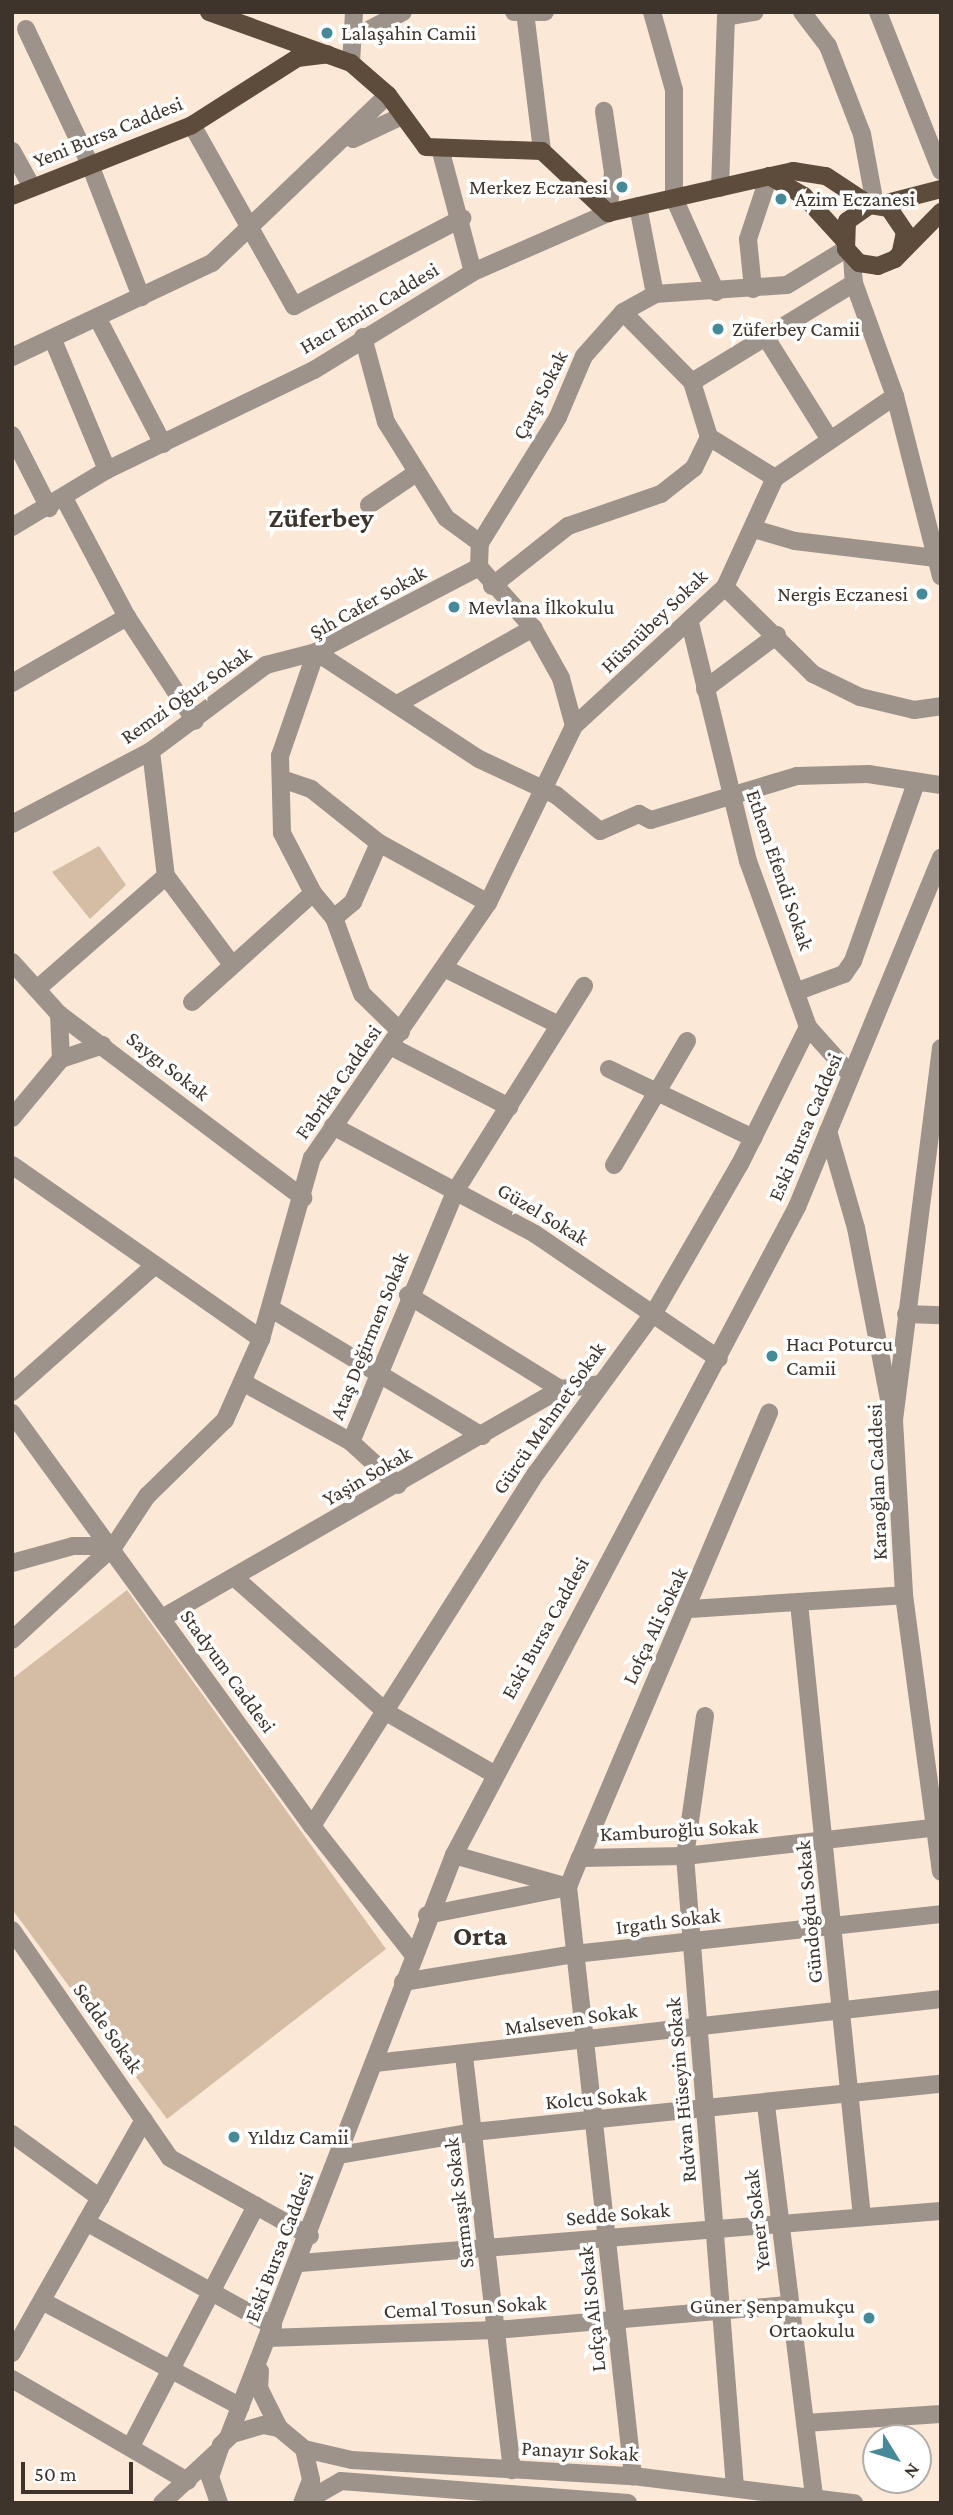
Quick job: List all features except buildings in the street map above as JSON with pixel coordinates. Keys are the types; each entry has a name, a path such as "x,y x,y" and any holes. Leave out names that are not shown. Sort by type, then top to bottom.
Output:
{"main road":[{"path":"209,12 351,63 388,95 400,117 425,147 441,152 541,151 608,213"},
{"name":"Yeni Bursa Caddesi","path":"12,195 89,162 192,125 268,72 297,58 331,54"},
{"name":"Hacı Emin Caddesi","path":"608,213 793,171 826,176 875,205"},
{"path":"769,176 804,196 847,248 878,266 901,251 941,212"},
{"path":"847,248 852,213 941,189"},
{"path":"875,205 902,222 901,251"}],"street":[{"path":"351,63 352,20 403,12"},
{"path":"541,151 538,84 521,13 545,12"},
{"path":"652,12 674,90 674,198 716,292"},
{"path":"720,188 726,18 755,12"},
{"path":"802,12 828,46 862,134 875,205"},
{"path":"878,12 941,171"},
{"path":"26,29 89,162 141,297"},
{"path":"12,357 99,319 212,262 248,226 343,143 388,95"},
{"path":"604,111 612,173 608,213"},
{"path":"343,143 400,117"},
{"path":"192,125 293,306 463,218"},
{"path":"12,151 32,187"},
{"path":"441,152 463,218 473,272"},
{"path":"753,289 748,239 769,176"},
{"path":"638,206 655,269 655,294"},
{"name":"Hacı Emin Caddesi","path":"12,527 57,504 107,470 314,370 363,337 473,272 608,213"},
{"path":"847,248 854,283 895,396 941,576"},
{"name":"Çarşı Sokak","path":"479,567 480,543 558,417 584,356 622,312 655,294 716,292 787,285 847,248"},
{"path":"691,382 768,341 854,283"},
{"path":"622,312 691,382 709,437 775,478 895,396"},
{"path":"99,319 163,444"},
{"path":"363,337 386,422 446,518 480,543"},
{"path":"53,340 107,470"},
{"path":"768,341 830,440"},
{"path":"12,435 195,720"},
{"path":"492,586 568,527 661,494 694,468 709,437"},
{"path":"369,505 416,473"},
{"name":"Hüsnübey Sokak","path":"574,726 690,623 725,587 775,478"},
{"path":"754,528 795,541 936,558"},
{"path":"479,567 492,586 533,628 561,678 574,726"},
{"name":"Şıh Cafer Sokak","path":"479,567 316,652 280,756 285,780 282,833 313,892 334,919 362,994 396,1039 509,1107"},
{"path":"725,587 777,635 813,674 860,697 914,710 941,706"},
{"path":"12,683 127,617"},
{"name":"Ethem Efendi Sokak","path":"690,623 730,795 808,1027 851,1074"},
{"path":"399,703 533,628"},
{"path":"705,689 777,635"},
{"path":"316,652 399,703 479,759 542,792 556,795 600,831 639,814 652,820 797,776 868,774 941,785"},
{"name":"Remzi Oğuz Sokak","path":"12,824 151,751 266,666 316,652"},
{"name":"Fabrika Caddesi","path":"12,1640 114,1546 147,1496 225,1420 246,1384 261,1339 303,1199 312,1158 446,969 488,903 574,726"},
{"path":"151,751 166,876 230,962"},
{"path":"285,780 312,789 379,844 488,903"},
{"path":"798,991 844,974 853,961 916,782"},
{"path":"334,919 353,901 379,844"},
{"name":"Eski Bursa Caddesi","path":"216,2453 228,2438 242,2407 300,2263 375,2063 412,1953 454,1855 492,1773 719,1359 797,1207 941,858"},
{"path":"37,989 166,876"},
{"path":"192,1002 230,962 313,892"},
{"name":"Saygı Sokak","path":"12,962 59,1014 303,1199"},
{"path":"446,969 559,1025"},
{"name":"Ataş Değirmen Sokak","path":"398,1485 351,1442 408,1295 456,1190 584,986"},
{"path":"59,1014 61,1059"},
{"name":"Gürcü Mehmet Sokak","path":"312,1826 598,1384 655,1311 753,1138 808,1027"},
{"path":"614,1165 660,1094 687,1041"},
{"path":"12,1118 61,1059 103,1045"},
{"name":"Karaoğlan Caddesi","path":"941,1048 894,1420 904,1595 938,1800 941,1872"},
{"path":"609,1069 753,1138"},
{"name":"Güzel Sokak","path":"333,1126 456,1190 655,1311 719,1359"},
{"path":"828,1131 856,1228 894,1420"},
{"path":"12,1165 261,1339"},
{"path":"12,1392 155,1265"},
{"path":"408,1295 560,1389"},
{"path":"270,1308 482,1436"},
{"path":"906,1314 941,1315"},
{"path":"246,1384 351,1442"},
{"name":"Yaşin Sokak","path":"162,1618 398,1485 560,1389 598,1384"},
{"name":"Lofça Ali Sokak","path":"580,1858 690,1609 769,1412"},
{"name":"Stadyum Caddesi","path":"12,1413 114,1546 162,1618 312,1826 412,1953"},
{"path":"12,1563 73,1546 114,1546"},
{"path":"234,1577 386,1712 492,1773"},
{"path":"690,1609 904,1595"},
{"name":"Gündoğdu Sokak","path":"799,1603 862,2217"},
{"name":"Rıdvan Hüseyin Sokak","path":"705,1716 685,1856 735,2487"},
{"name":"Kamburoğlu Sokak","path":"568,1887 580,1858 685,1856 938,1827"},
{"path":"454,1855 568,1887"},
{"path":"427,1915 568,1887"},
{"name":"Lofça Ali Sokak","path":"568,1887 633,2476"},
{"name":"Irgatlı Sokak","path":"403,1982 574,1955 941,1914"},
{"name":"Sedde Sokak","path":"12,1930 170,2158 310,2236"},
{"name":"Malseven Sokak","path":"375,2063 464,2056 698,2024 941,1999"},
{"name":"Sarmaşık Sokak","path":"464,2056 512,2470"},
{"name":"Kolcu Sokak","path":"339,2155 473,2132 705,2112 941,2084"},
{"name":"Yener Sokak","path":"766,2105 814,2496"},
{"path":"12,2353 144,2120"},
{"path":"12,2134 100,2198"},
{"path":"131,2445 257,2206"},
{"name":"Sedde Sokak","path":"300,2263 941,2211"},
{"path":"86,2222 211,2292 270,2332"},
{"path":"42,2301 242,2407"},
{"name":"Cemal Tosun Sokak","path":"270,2332 496,2330 790,2305"},
{"path":"261,2355 259,2388 279,2428 304,2449 311,2480 303,2503"},
{"path":"12,2379 131,2445 187,2481"},
{"path":"805,2423 941,2414"},
{"path":"228,2438 247,2427 279,2428"},
{"name":"Panayır Sokak","path":"304,2449 352,2460 633,2476 854,2503"},
{"path":"162,2503 216,2453"},
{"path":"216,2453 210,2477 219,2503"},
{"path":"303,2503 341,2481 628,2503"}],"shaded area":[{"path":"99,846 126,885 90,919 52,872"},
{"path":"127,1590 386,1949 167,2119 12,1909 12,1679"}],"place":[{"name":"Lalaşahin Camii","path":"327,33"},
{"name":"Merkez Eczanesi","path":"622,187"},
{"name":"Azim Eczanesi","path":"781,199"},
{"name":"Züferbey Camii","path":"718,329"},
{"name":"Nergis Eczanesi","path":"922,594"},
{"name":"Mevlana İlkokulu","path":"454,607"},
{"name":"Hacı Poturcu Camii","path":"772,1356"},
{"name":"Yıldız Camii","path":"234,2137"},
{"name":"Güner Şenpamukçu Ortaokulu","path":"869,2318"}],"district":[{"name":"Züferbey","path":"321,518"},
{"name":"Orta","path":"480,1936"}]}
